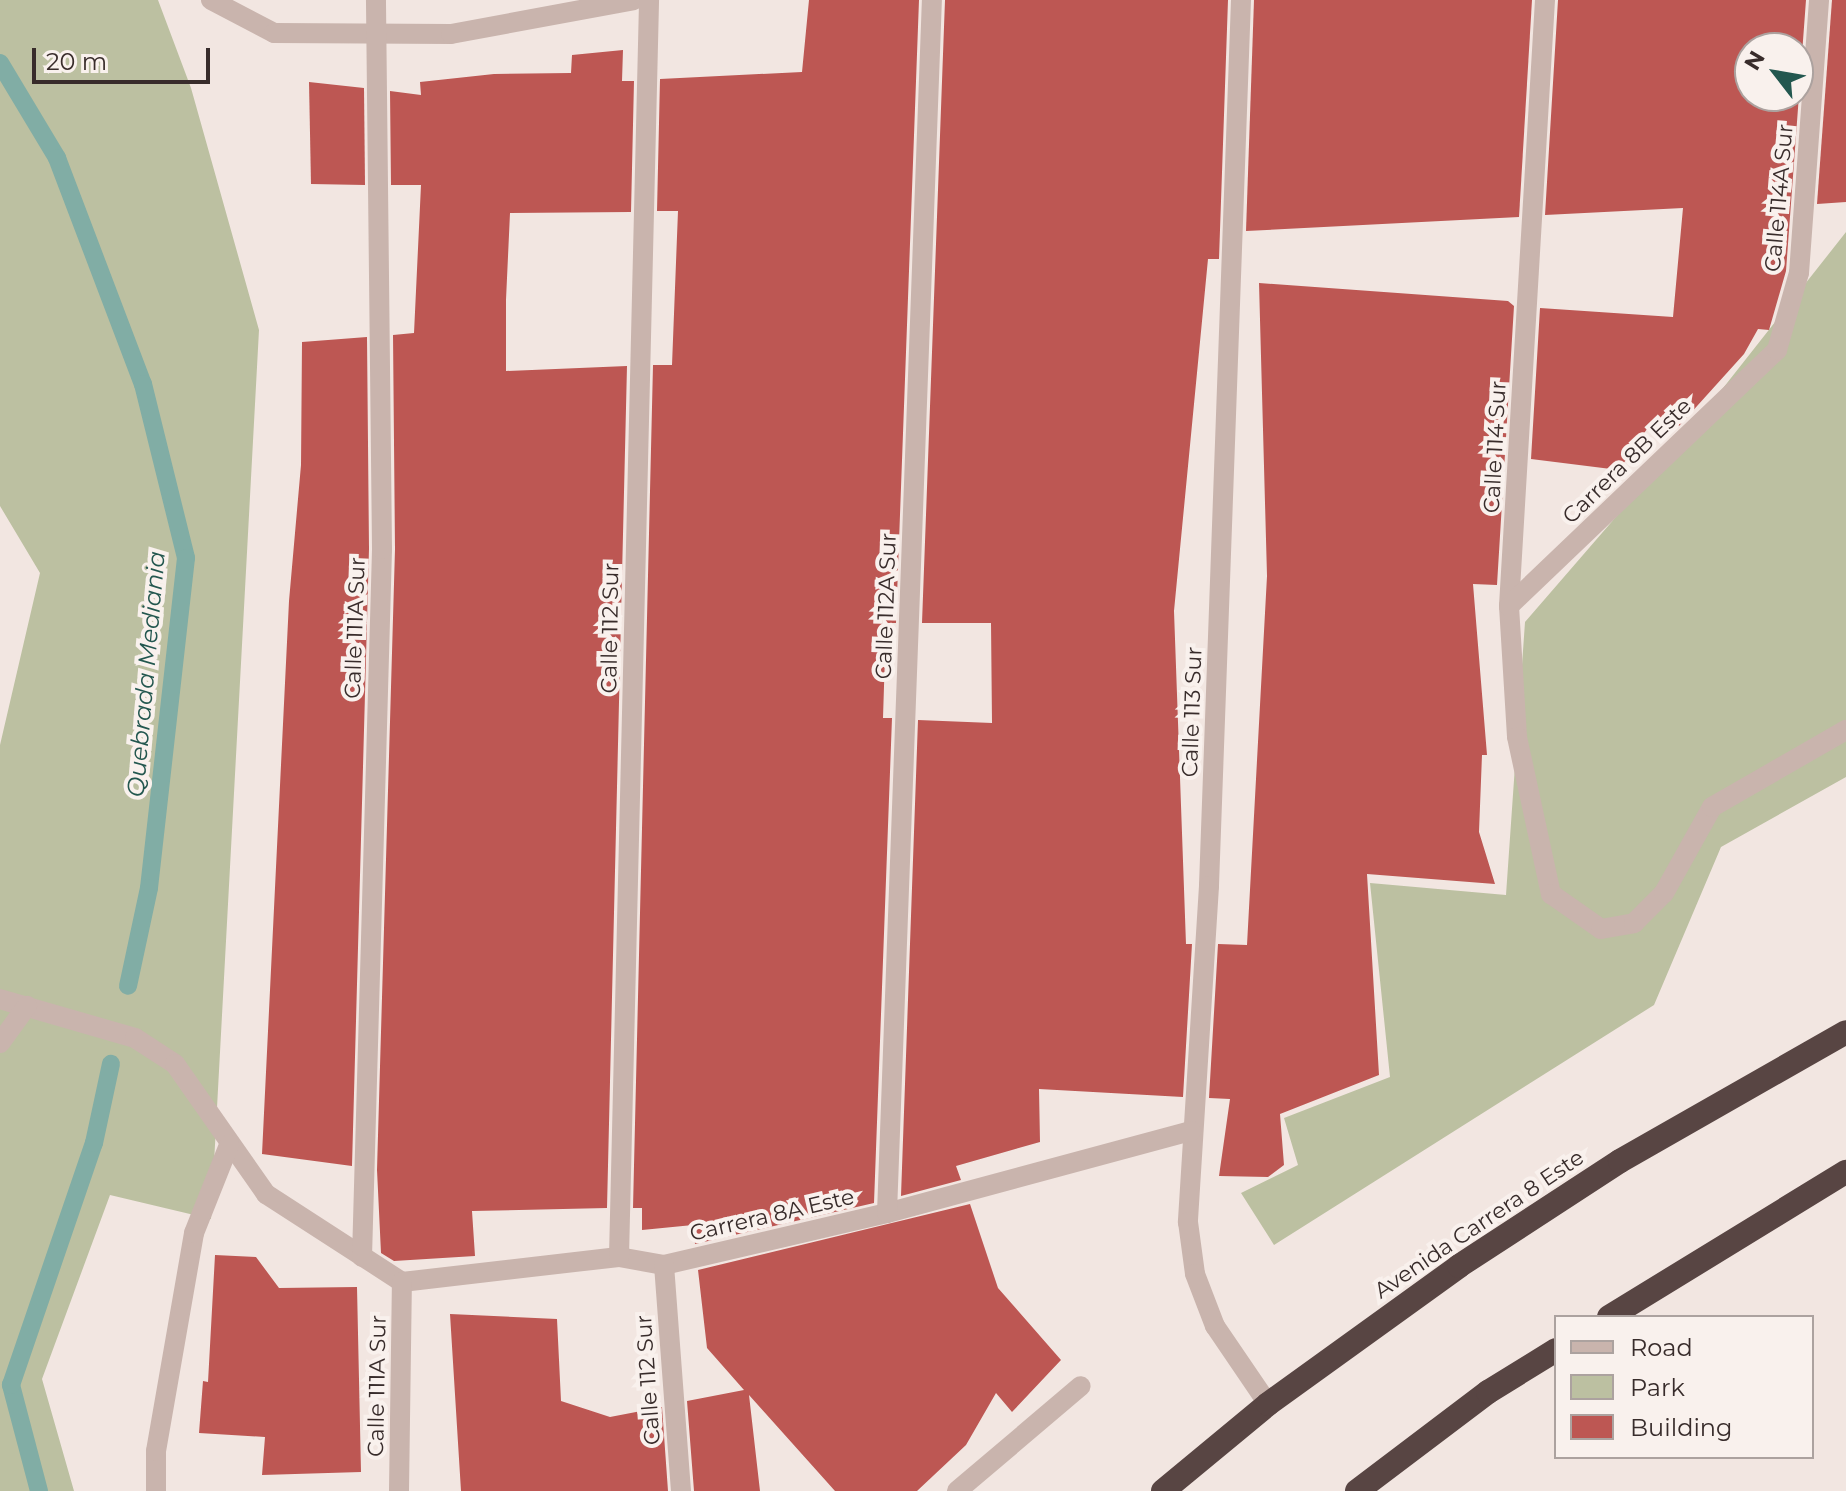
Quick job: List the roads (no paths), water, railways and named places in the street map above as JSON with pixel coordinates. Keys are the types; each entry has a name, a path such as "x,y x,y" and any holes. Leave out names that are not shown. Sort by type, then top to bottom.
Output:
{"highway":[{"name":"Avenida Carrera 8 Este","path":"1163,1491 1268,1404 1459,1266 1620,1161 1846,1032"},
{"path":"1612,1315 1846,1172"},
{"path":"1357,1491 1488,1392 1554,1351"}],"street":[{"path":"211,0 274,33 374,31 451,34 634,0"},
{"name":"Calle 111A Sur","path":"362,1257 382,549 376,0"},
{"name":"Calle 112 Sur","path":"619,1257 649,0"},
{"name":"Calle 112A Sur","path":"887,1213 932,0"},
{"name":"Calle 113 Sur","path":"1241,0 1209,886 1191,1131 1188,1222 1195,1274 1215,1326 1268,1404"},
{"name":"Calle 114 Sur","path":"1545,0 1509,606 1517,737 1551,894 1601,929 1634,923 1664,893 1712,807 1846,730"},
{"name":"Calle 114A Sur","path":"1777,350 1799,273 1819,0"},
{"name":"Carrera 8B Este","path":"1509,606 1777,350"},
{"path":"0,999 135,1038 175,1064 266,1194 402,1282"},
{"path":"0,1043 27,1006"},
{"name":"Carrera 8A Este","path":"402,1282 619,1257 664,1265 887,1213 1191,1131"},
{"path":"156,1491 156,1451 194,1233 229,1145"},
{"name":"Calle 112 Sur","path":"664,1265 681,1491"},
{"name":"Calle 111A Sur","path":"399,1491 402,1282"},
{"path":"957,1491 1081,1386"}],"waterway":[{"name":"Quebrada Mediania","path":"0,63 57,158 143,384 186,558 149,888 128,986"},
{"name":"Quebrada Mediania","path":"39,1491 11,1385 94,1143 111,1064"}]}
